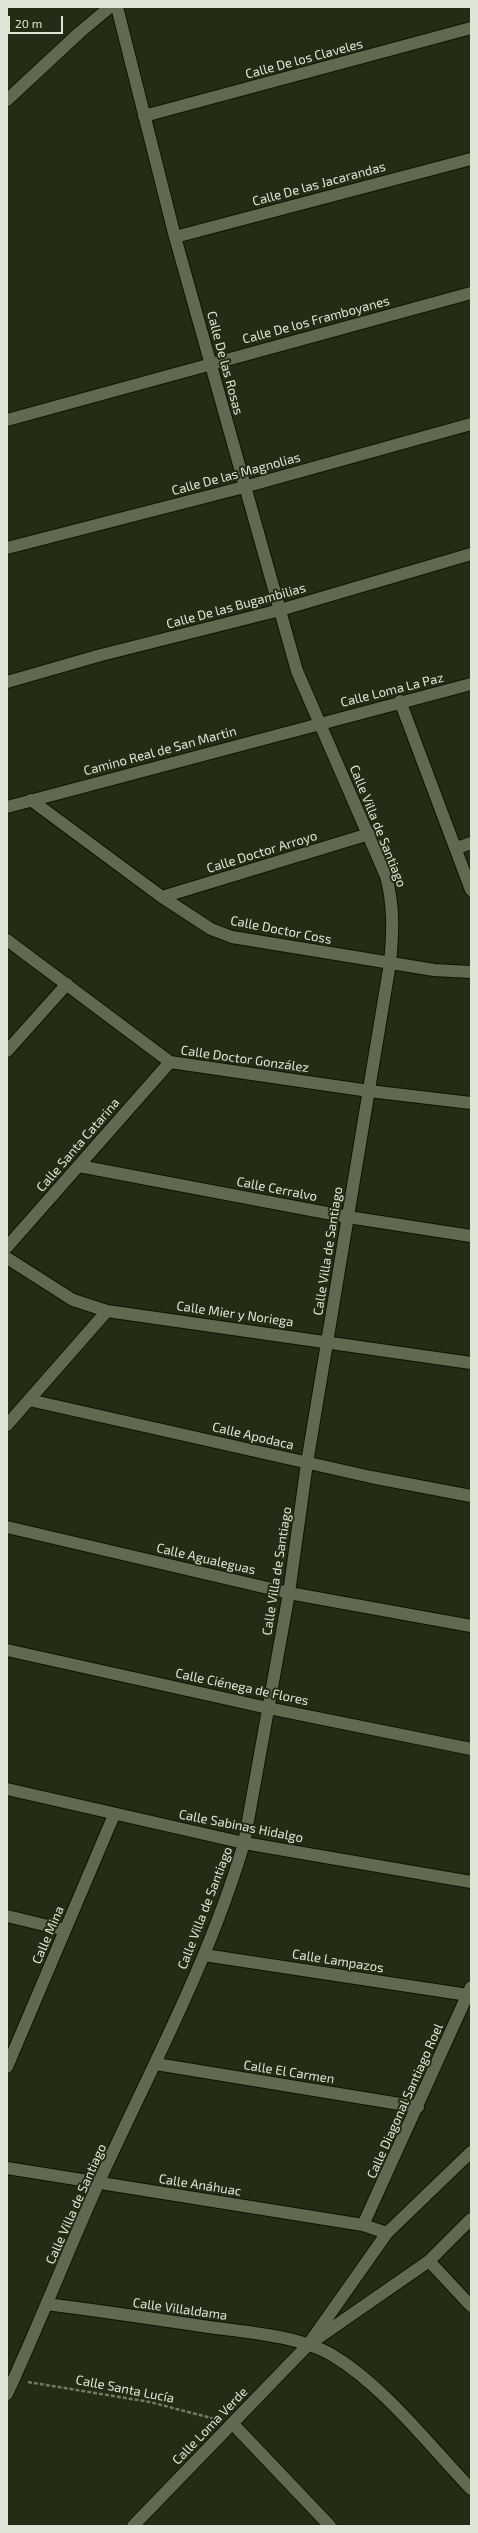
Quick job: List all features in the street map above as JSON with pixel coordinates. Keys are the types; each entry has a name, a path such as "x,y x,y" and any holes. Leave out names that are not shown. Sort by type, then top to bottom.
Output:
{"street":[{"path":"7,100 79,33 110,7"},
{"name":"Calle De las Rosas","path":"117,7 175,237 244,487 297,671 320,722"},
{"name":"Calle De los Claveles","path":"144,116 471,28"},
{"name":"Calle De las Jacarandas","path":"175,237 471,159"},
{"name":"Calle De los Framboyanes","path":"7,420 471,293"},
{"name":"Calle De las Magnolias","path":"7,548 244,487 471,424"},
{"name":"Calle De las Bugambilias","path":"7,682 101,655 280,610 471,554"},
{"name":"Calle Loma La Paz","path":"320,722 471,684"},
{"path":"400,701 457,848 471,890"},
{"name":"Camino Real de San Martin","path":"7,807 320,722"},
{"name":"Calle Villa de Santiago","path":"7,2394 98,2184 156,2064 204,1955 234,1877 244,1843 289,1593 307,1463 390,963 394,924 392,901 386,876 320,722"},
{"name":"Calle Doctor Coss","path":"32,800 162,897 211,929 232,937 455,973 471,972"},
{"name":"Calle Doctor Arroyo","path":"162,897 369,834"},
{"path":"457,848 471,843"},
{"name":"Calle Doctor González","path":"7,940 170,1062 369,1091 471,1103"},
{"path":"7,1051 67,984"},
{"name":"Calle Santa Catarina","path":"7,1247 170,1062"},
{"name":"Calle Cerralvo","path":"79,1166 348,1217 471,1236"},
{"name":"Calle Mier y Noriega","path":"7,1258 73,1300 107,1311 328,1341 471,1363"},
{"path":"7,1425 107,1311"},
{"name":"Calle Apodaca","path":"29,1400 307,1463 471,1496"},
{"name":"Calle Agualeguas","path":"7,1526 289,1593 471,1626"},
{"name":"Calle Ciénega de Flores","path":"7,1650 268,1708 471,1749"},
{"name":"Calle Sabinas Hidalgo","path":"7,1789 114,1815 244,1843 471,1882"},
{"name":"Calle Mina","path":"7,2067 12,2046 65,1930 114,1815"},
{"path":"7,1916 65,1930"},
{"name":"Calle Lampazos","path":"204,1955 469,1991"},
{"name":"Calle Diagonal Santiago Roel","path":"363,2226 418,2107 469,1991"},
{"name":"Calle El Carmen","path":"156,2064 418,2107"},
{"path":"308,2345 387,2233 471,2152"},
{"name":"Calle Anáhuac","path":"7,2168 363,2226 387,2233"},
{"path":"308,2345 429,2261 471,2219"},
{"path":"429,2261 471,2306"},
{"name":"Calle Villaldama","path":"47,2304 244,2332 308,2345 330,2354 357,2371 471,2489"},
{"name":"Calle Loma Verde","path":"133,2526 308,2345"},
{"path":"232,2423 330,2526"}],"path":[{"name":"Calle Santa Lucía","path":"14,2379 150,2402 232,2423"}]}
